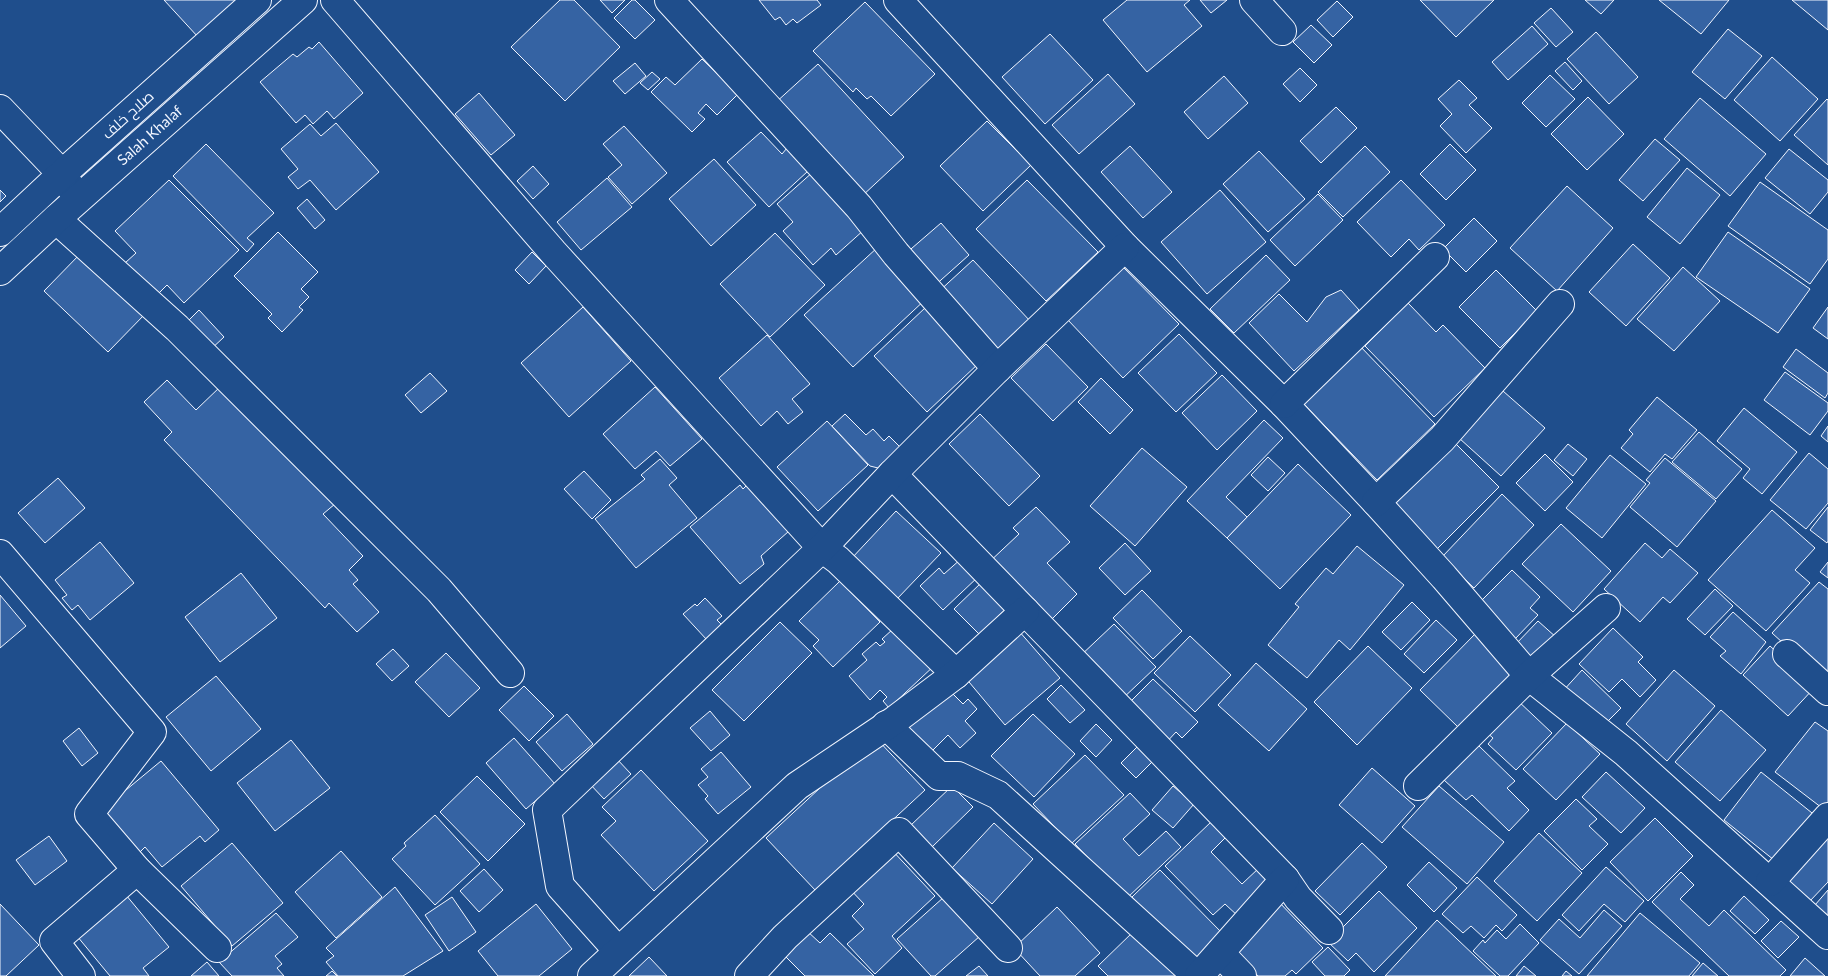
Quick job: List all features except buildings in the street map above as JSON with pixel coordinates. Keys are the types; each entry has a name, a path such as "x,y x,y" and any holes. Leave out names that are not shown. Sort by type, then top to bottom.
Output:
{"street":[{"name":"صلاح خلف","path":"0,232 62,174 257,0"},
{"name":"Salah Khalaf","path":"0,271 303,0"},
{"path":"335,0 553,252 822,548 838,560 956,674"},
{"path":"669,0 859,207 896,254 997,369"},
{"path":"898,0 1124,247 1284,404 1376,502 1444,577 1529,676 1626,753 1828,935"},
{"path":"1254,0 1282,31"},
{"path":"0,109 62,174 78,200"},
{"path":"56,219 177,328 439,590 510,673"},
{"path":"618,951 560,886 547,810 822,548 892,474 997,369 1124,247"},
{"path":"1284,404 1435,257"},
{"path":"1376,502 1442,439 1560,304"},
{"path":"892,474 1286,879 1298,898 1329,930"},
{"path":"0,554 152,732 89,814 137,870 217,948"},
{"path":"1418,786 1529,676 1606,608"},
{"path":"592,976 797,786 956,674 1025,611"},
{"path":"1787,654 1828,691"},
{"path":"886,725 939,776 958,776 998,795 1198,976 1286,879"},
{"path":"1770,882 1828,818"},
{"path":"749,976 785,937 899,832 1008,948"},
{"path":"81,976 54,941 137,870"},
{"path":"1220,953 1242,976"}]}
